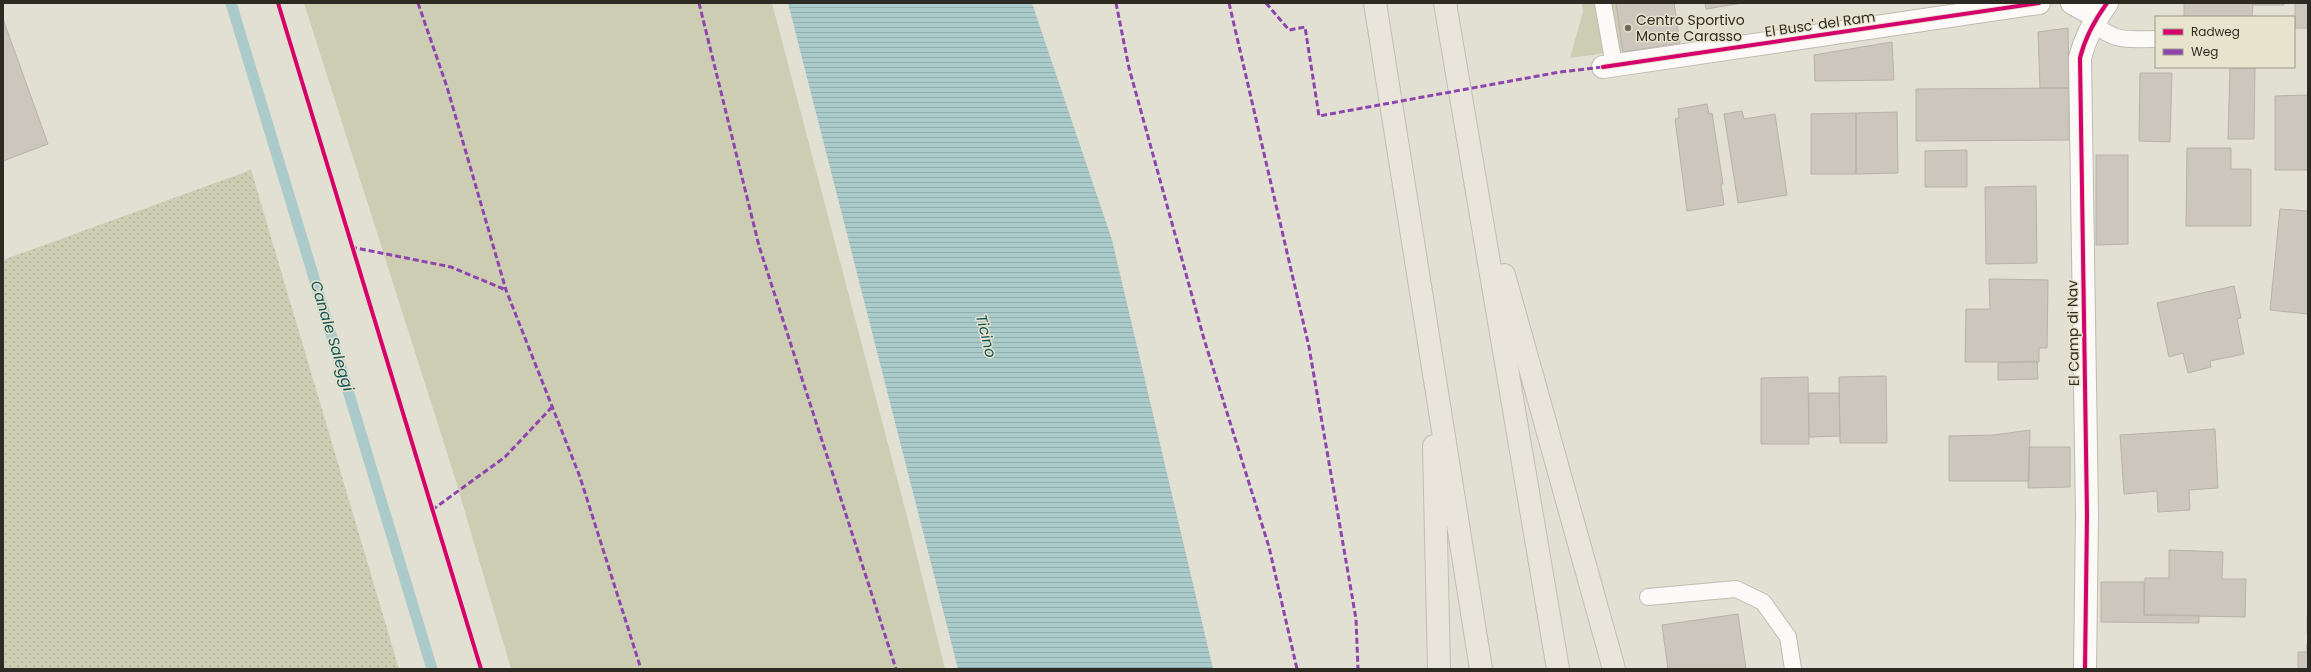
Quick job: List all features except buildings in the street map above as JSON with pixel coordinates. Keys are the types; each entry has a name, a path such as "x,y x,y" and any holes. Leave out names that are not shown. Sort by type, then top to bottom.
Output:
{"highway":[{"path":"1375,3 1480,669"},
{"path":"1445,3 1558,669"},
{"path":"1473,165 1614,669"},
{"path":"1432,357 1439,669"}],"street":[{"name":"El Busc' del Ram","path":"1609,66 2039,3"},
{"path":"2072,3 2099,14"},
{"name":"El Camp di Nav","path":"2084,669 2087,514 2080,58 2084,42 2099,14"}],"lane":[{"path":"1603,3 1609,66"},
{"path":"2099,14 2113,37 2122,39 2155,39"},
{"path":"1648,597 1736,589 1763,602 1788,637 1793,669"}],"green space":[{"path":"304,3 772,3 909,524 945,669 511,669 455,478"},
{"name":"Centro Sportivo Monte Carasso","path":"1582,3 1674,3 1680,43 1570,58 1583,12"},
{"path":"251,170 399,669 3,669 3,260"}],"water":[{"name":"Ticino","path":"788,3 1032,3 1112,240 1213,669 958,669"}],"waterway":[{"name":"Canale Saleggi","path":"231,3 432,669"}],"marked path":[{"path":"418,3 447,87 506,290 580,477 641,669"},
{"path":"699,3 759,246 896,669"},
{"path":"1116,3 1129,68 1204,339 1269,547 1297,669"},
{"path":"1229,3 1309,347 1356,619 1358,669"},
{"path":"1266,3 1289,30 1305,27 1319,116 1560,72 1603,67"},
{"path":"351,247 451,267 506,290"},
{"path":"432,510 505,457 552,407"}],"cycle path":[{"path":"278,3 481,669"},
{"path":"1603,67 2039,3"},
{"path":"2085,669 2087,515 2080,58 2090,29 2107,3"}],"place":[{"name":"Centro Sportivo Monte Carasso","path":"1628,28"}]}
